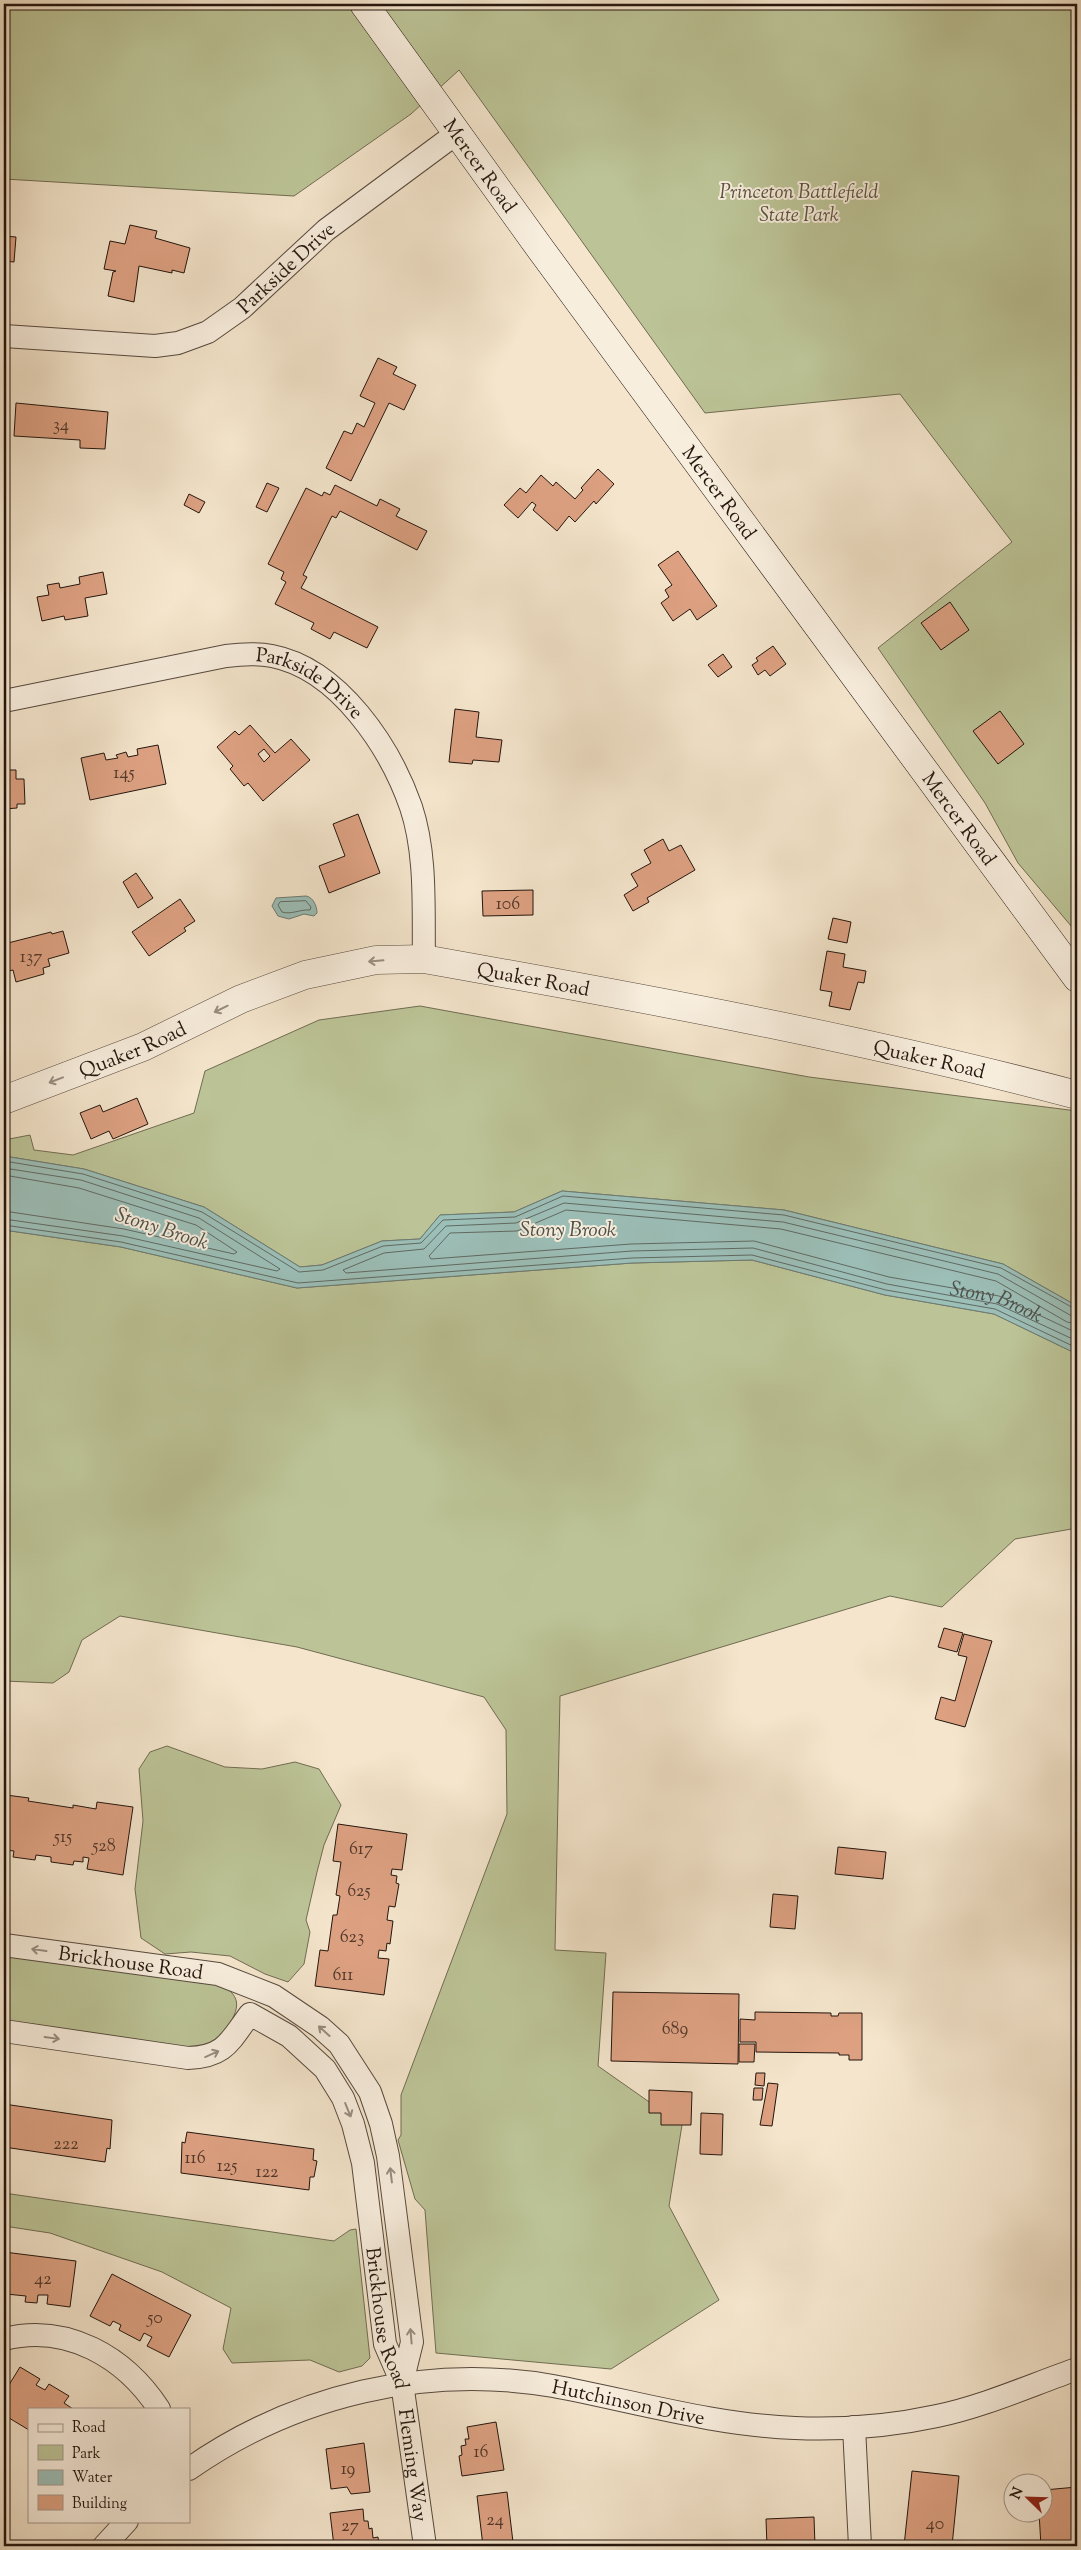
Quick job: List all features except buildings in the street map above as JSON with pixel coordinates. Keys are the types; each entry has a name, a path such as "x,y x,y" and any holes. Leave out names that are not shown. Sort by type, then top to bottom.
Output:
{"main road":[{"name":"Mercer Road","path":"364,4 456,133 1077,978"},
{"name":"Quaker Road","path":"4,1100 143,1047 241,999 305,975 376,960 424,959 739,1016 936,1059 1077,1095"}],"street":[{"name":"Parkside Drive","path":"4,336 155,346 178,343 208,332 242,308 326,230 456,133"},
{"name":"Parkside Drive","path":"4,701 226,656 250,653 273,656 294,663 318,677 342,696 363,718 382,746 411,808 423,883 424,959"},
{"name":"Brickhouse Road","path":"4,1945 218,1974 255,1986 298,2010 339,2044 370,2092 381,2124 388,2156 412,2342 402,2383"},
{"path":"4,2031 188,2058 207,2058 219,2052 250,2014 255,1986"},
{"name":"Brickhouse Road","path":"250,2014 283,2032 302,2047 332,2080 353,2124 363,2163 385,2344 402,2383"},
{"path":"332,2080 354,2065"},
{"path":"4,2339 34,2335 63,2338 91,2346 112,2358 132,2374 158,2408"},
{"name":"Hutchinson Drive","path":"191,2462 278,2419 316,2404 356,2392 402,2383 462,2379 511,2381 552,2386 742,2423 795,2428 854,2427 894,2424 939,2416 983,2403 1077,2369"},
{"name":"Fleming Way","path":"402,2383 425,2546"},
{"path":"854,2427 860,2546"},
{"path":"104,2546 126,2522"}],"green space":[{"name":"Princeton Battlefield State Park","path":"4,4 1077,4 1077,933 1018,863 985,803 878,648 1012,542 900,394 705,413 459,70 411,114 294,196 4,179"},
{"path":"420,1006 809,1077 1077,1111 1077,1306 1003,1264 784,1210 562,1191 514,1212 440,1215 420,1239 382,1241 322,1265 300,1267 204,1207 84,1169 4,1156 4,1140 30,1135 34,1150 73,1155 194,1113 205,1071 319,1020"},
{"path":"4,1230 121,1247 297,1288 632,1263 752,1260 885,1295 994,1314 1077,1354 1077,1528 1015,1539 942,1607 890,1596 560,1696 555,1950 606,1953 598,2066 682,2125 669,2206 719,2300 611,2369 436,2353 425,2210 415,2199 398,2140 401,2135 401,2095 507,1814 506,1730 484,1697 297,1647 120,1616 82,1640 69,1672 53,1683 4,1681"},
{"path":"167,1746 225,1767 262,1769 295,1762 319,1769 341,1805 324,1845 317,1872 306,1920 310,1932 304,1964 288,1982 265,1974 230,1956 191,1952 165,1954 141,1938 135,1889 143,1821 139,1769 150,1752"},
{"path":"4,1952 213,1982 233,1994 237,2005 232,2019 218,2040 192,2051 4,2024"},
{"path":"4,2193 334,2241 350,2230 356,2229 370,2358 362,2366 339,2372 310,2360 232,2363 223,2349 231,2308 162,2272 50,2233 4,2226"}],"water":[{"path":"306,896 313,900 315,905 317,913 314,916 304,914 289,919 278,916 272,906 276,898"},
{"name":"Stony Brook","path":"4,1156 84,1169 204,1207 300,1267 322,1265 382,1241 420,1239 440,1215 514,1212 562,1191 784,1210 1003,1264 1077,1306 1077,1354 994,1314 885,1295 752,1260 632,1263 297,1288 121,1247 4,1230"}]}
